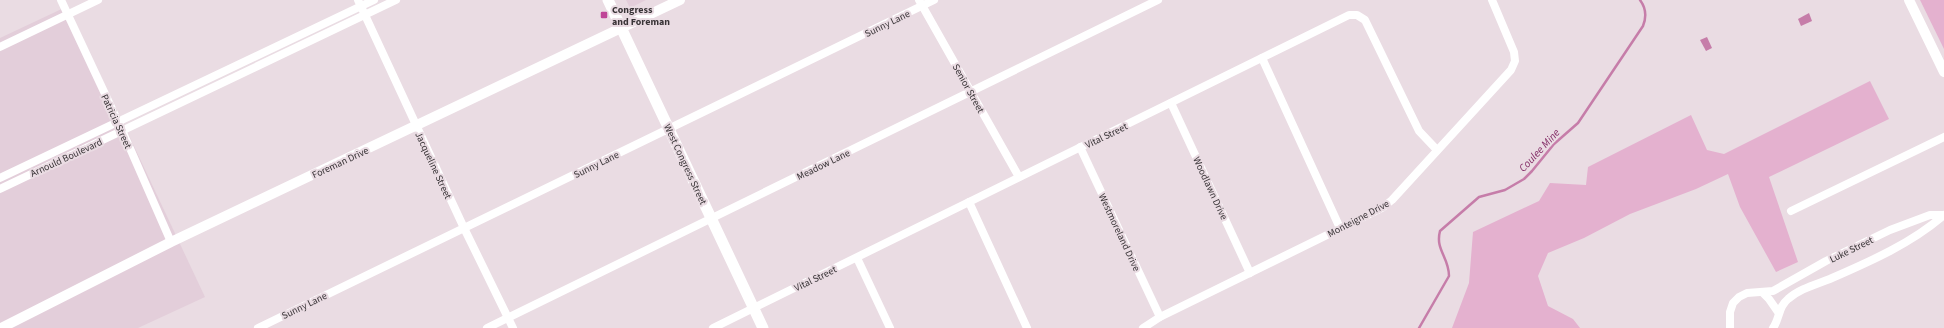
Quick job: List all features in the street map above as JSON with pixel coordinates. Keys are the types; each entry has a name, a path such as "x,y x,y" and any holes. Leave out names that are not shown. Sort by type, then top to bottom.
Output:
{"main road":[{"name":"West Congress Street","path":"608,0 670,128 763,328"}],"street":[{"name":"Patricia Street","path":"61,0 118,121 171,242"},
{"path":"0,47 98,0"},
{"name":"Arnould Boulevard","path":"0,178 296,37 359,3 374,0"},
{"name":"Arnould Boulevard","path":"0,188 396,0"},
{"name":"Foreman Drive","path":"1,328 171,242 680,0"},
{"name":"Sunny Lane","path":"258,328 670,128 921,3 934,0"},
{"name":"Meadow Lane","path":"487,328 1158,0"},
{"name":"Monteigne Drive","path":"1143,328 1160,317 1382,208 1392,200 1508,74 1513,66 1514,52 1492,0"},
{"path":"1909,0 1944,72"},
{"name":"Jacqueline Street","path":"359,3 464,228 513,328"},
{"name":"Senior Street","path":"921,3 1018,177"},
{"name":"Vital Street","path":"713,328 1349,15 1361,17 1366,22 1419,131 1437,150"},
{"path":"296,37 301,46"},
{"path":"1262,58 1340,228"},
{"path":"202,81 207,90"},
{"path":"172,96 176,105"},
{"name":"Woodlawn Drive","path":"1171,103 1250,273"},
{"path":"1791,212 1944,137"},
{"name":"Westmoreland Drive","path":"1080,147 1160,317"},
{"path":"969,202 1027,328"},
{"name":"Luke Street","path":"1731,327 1730,312 1734,303 1739,297 1747,293 1763,294 1773,291 1812,269 1890,230 1930,215 1944,215"},
{"name":"Luke Street","path":"1773,328 1778,312 1786,300 1796,293 1832,278 1912,239 1944,215"},
{"path":"857,258 890,328"},
{"path":"1763,294 1769,299 1778,312"}],"shaded area":[{"path":"626,0 646,0 630,8"},
{"path":"1920,0 1944,0 1944,49"},
{"path":"68,6 205,297 138,328 0,328 0,38"},
{"path":"1809,13 1812,21 1801,26 1798,19"},
{"path":"1707,37 1712,48 1706,51 1700,40"},
{"path":"1870,81 1889,119 1769,177 1798,262 1776,272 1740,207 1728,174 1696,189 1630,214 1584,238 1548,253 1538,276 1548,306 1573,319 1580,328 1452,328 1469,283 1473,232 1539,201 1550,183 1586,185 1588,167 1691,115 1707,150 1724,154"}],"waterway":[{"name":"Coulee Mine","path":"1419,328 1449,276 1447,264 1439,243 1440,231 1479,197 1505,190 1524,179 1554,144 1578,123 1643,26 1645,12 1644,6 1640,0"}],"place":[{"name":"Congress and Foreman","path":"604,15"}]}
